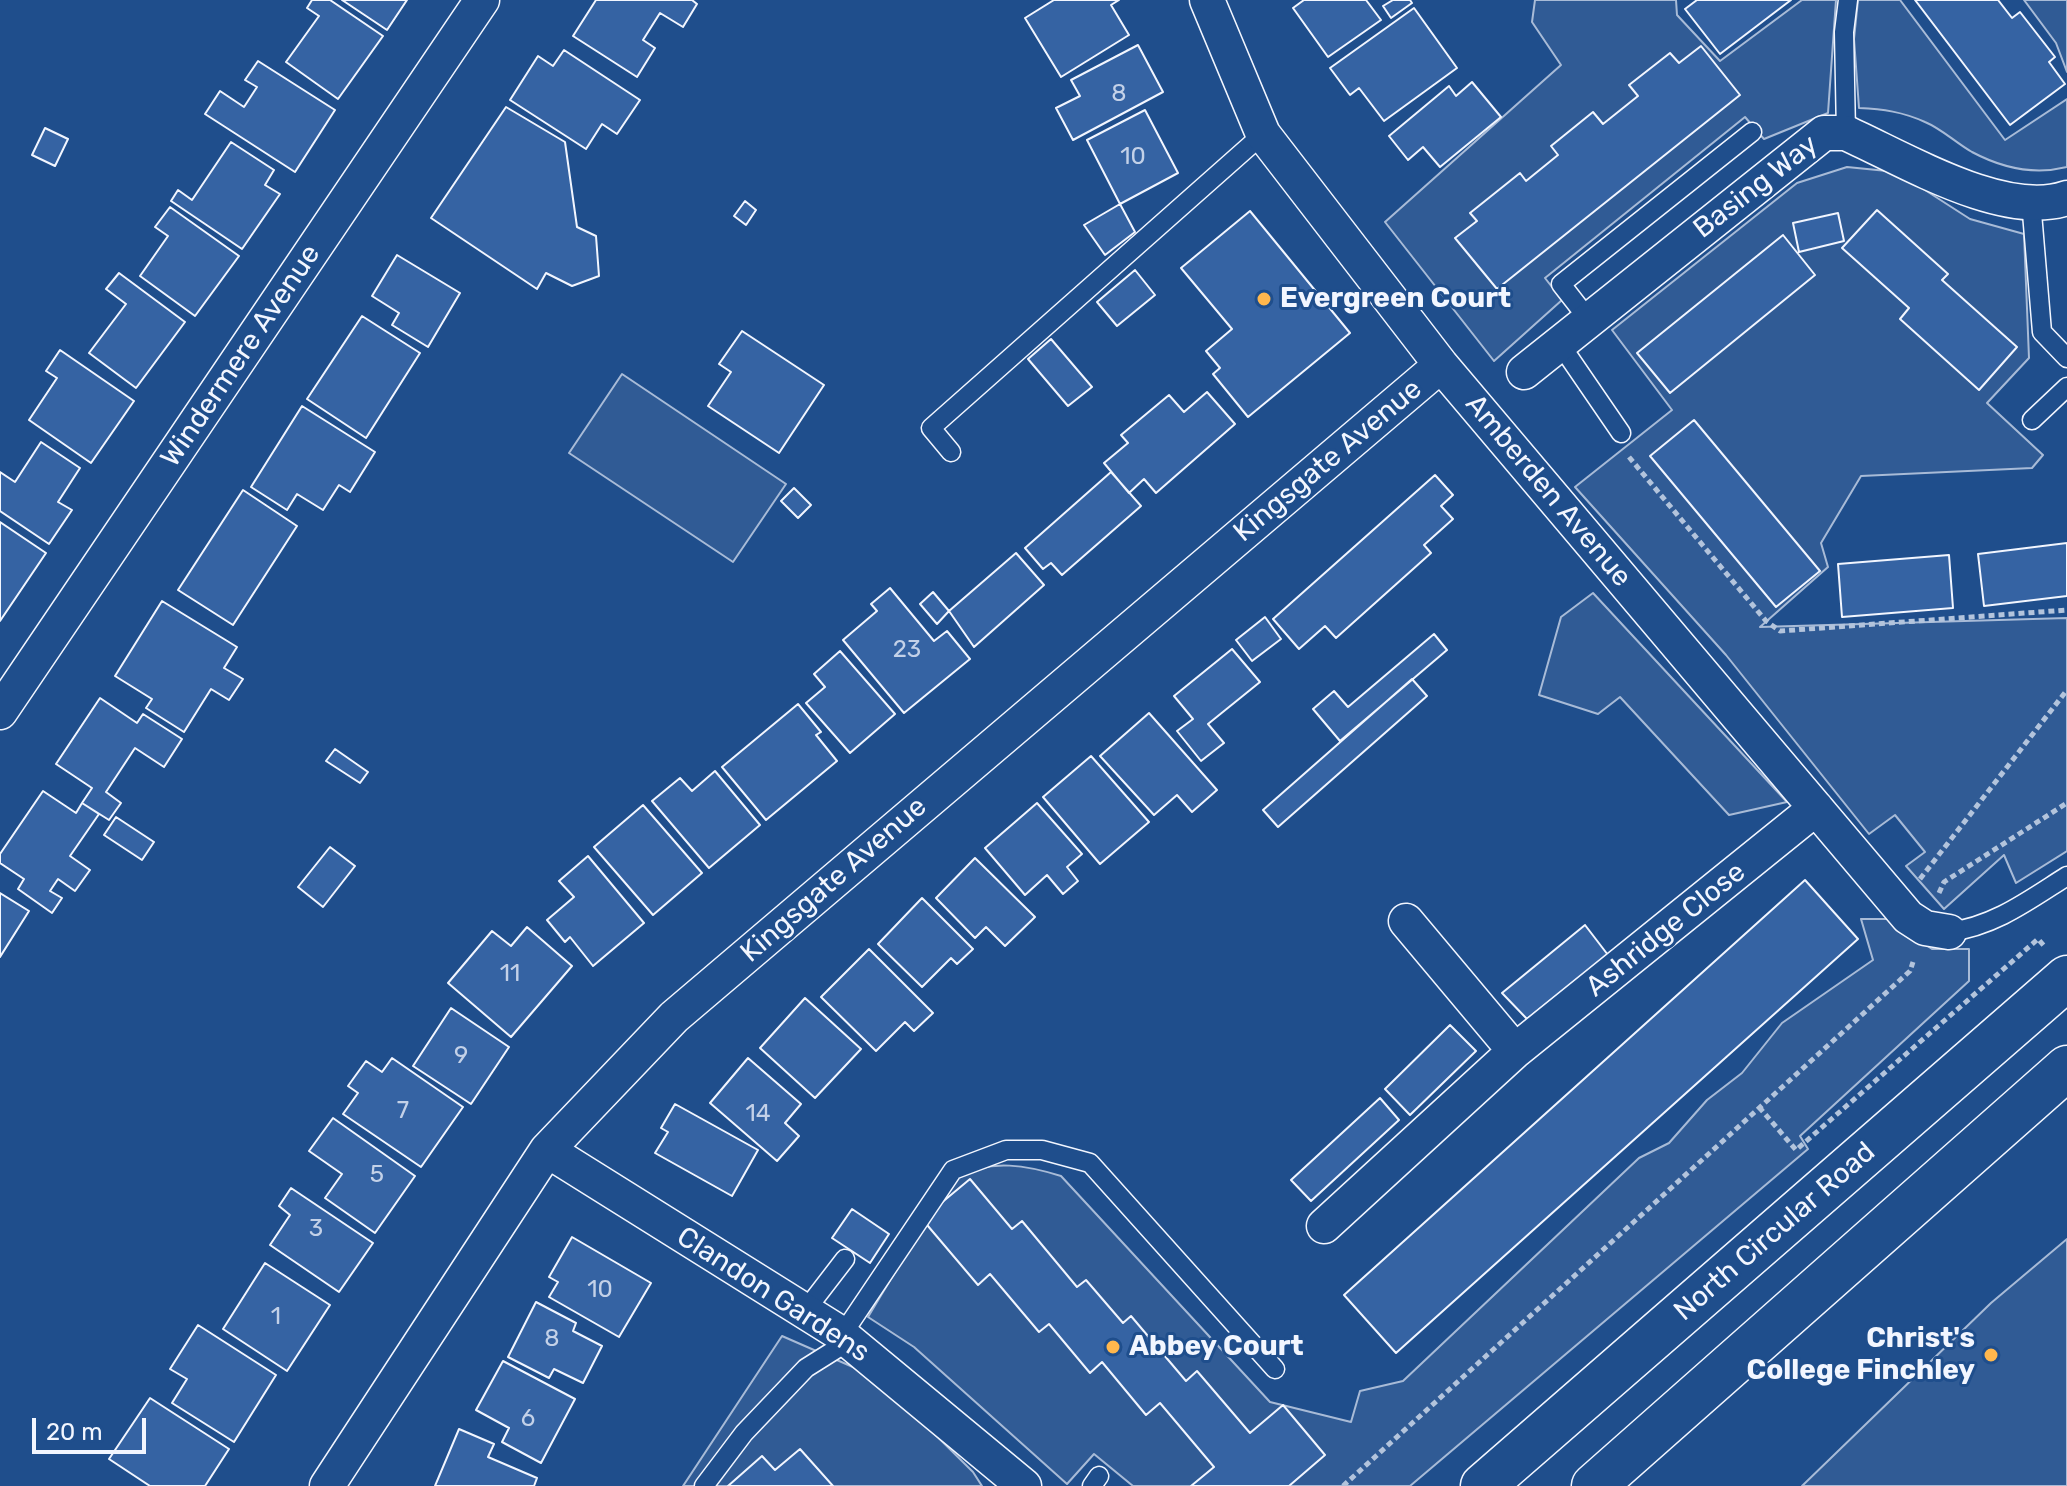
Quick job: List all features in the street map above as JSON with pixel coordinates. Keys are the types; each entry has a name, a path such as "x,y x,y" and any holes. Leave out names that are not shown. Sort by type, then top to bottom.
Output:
{"highway":[{"name":"North Circular Road","path":"1483,1486 2057,963"},
{"path":"1594,1486 2067,1068"}],"street":[{"name":"Windermere Avenue","path":"0,712 482,0"},
{"name":"Amberden Avenue","path":"1207,0 1263,134 1441,365 1899,906 1937,930"},
{"name":"Basing Way","path":"1524,372 1824,133 1846,133 1983,195 2049,204 2067,198"},
{"name":"Kingsgate Avenue","path":"327,1486 547,1150 674,1017 1441,365"},
{"name":"Ashridge Close","path":"1324,1226 1515,1051 1816,808"},
{"path":"1406,921 1515,1051"},
{"name":"Clandon Gardens","path":"547,1150 846,1338 1024,1486"}],"lane":[{"path":"1846,133 1844,32 1848,0"},
{"path":"1589,320 1561,284 1752,132"},
{"path":"951,452 931,428 1263,134"},
{"path":"2031,201 2042,332 2067,358"},
{"path":"1560,344 1621,433"},
{"path":"2032,420 2067,387"},
{"path":"1937,930 1973,928 2006,915 2067,876"},
{"path":"704,1486 744,1433 806,1368 846,1338 953,1170 1006,1150 1042,1150 1090,1163 1275,1369"},
{"path":"805,1311 845,1259"}],"path":[{"path":"1621,433 1628,455 1766,621 1780,631 2067,610"},
{"path":"1899,906 2067,690"},
{"path":"1343,1486 1910,971 1937,930 1944,882 2067,803"},
{"path":"1759,1107 1796,1150 2038,939 2057,963"}],"shaded area":[{"path":"1535,0 1676,0 1677,15 1720,61 1802,0 1836,0 1828,113 1764,139 1745,117 1545,278 1562,300 1494,361 1385,222 1561,65 1532,22"},
{"path":"1858,0 1900,0 2005,140 2067,99 2067,167 2031,170 2007,166 1972,152 1937,128 1917,119 1893,112 1859,108 1854,39"},
{"path":"2024,0 2067,0 2067,72 2056,43"},
{"path":"1847,167 1897,172 1970,219 2024,234 2029,358 1987,403 2043,455 2032,468 1861,476 1821,543 1828,567 1760,627 2067,618 2067,851 2016,883 2004,855 1944,909 1906,866 1925,852 1895,815 1869,834 1726,655 1575,487 1672,410 1612,330 1797,183"},
{"path":"622,374 786,484 733,562 569,453"},
{"path":"1593,593 1787,802 1729,815 1620,697 1598,714 1539,695 1561,617"},
{"path":"1861,919 1887,919 1932,949 1969,949 1969,981 1800,1136 1808,1149 1410,1486 1133,1486 1094,1454 1067,1484 914,1347 868,1317 928,1219 959,1177 984,1167 1036,1169 1061,1176 1270,1402 1351,1422 1360,1391 1403,1381 1639,1158 1669,1143 1707,1100 1742,1073 1782,1023 1873,960"},
{"name":"Christ's College Finchley","path":"2067,1239 2067,1486 1802,1486 1991,1303"},
{"path":"782,1336 878,1378 973,1472 982,1486 683,1486"}],"building":[{"path":"312,0 330,0 383,36 338,99 286,62 319,16 307,8"},
{"path":"342,0 407,0 387,30"},
{"path":"596,0 692,0 697,4 683,27 660,13 643,40 655,48 637,77 573,36"},
{"path":"1054,0 1119,0 1111,5 1129,35 1061,77 1025,18"},
{"path":"1304,0 1366,0 1381,20 1328,57 1293,8"},
{"path":"1393,0 1410,0 1412,3 1391,18 1383,6"},
{"path":"1697,0 1791,0 1720,54 1685,9"},
{"path":"1915,0 1998,0 2012,18 2020,12 2055,57 2049,62 2065,84 2010,125"},
{"path":"1414,8 1457,68 1384,121 1359,88 1350,95 1330,68"},
{"path":"1138,45 1163,92 1073,140 1056,108 1080,96 1071,80"},
{"path":"1701,46 1740,95 1497,289 1455,238 1477,221 1470,213 1520,173 1526,181 1558,155 1551,146 1593,112 1603,124 1638,96 1629,85 1670,53 1679,63"},
{"path":"564,50 640,100 617,134 602,124 586,149 510,100 538,56 553,66"},
{"path":"258,61 335,110 295,172 205,114 220,91 244,107 257,87 245,80"},
{"path":"1472,82 1501,117 1440,167 1423,147 1408,160 1389,136 1449,86 1456,96"},
{"path":"506,107 565,142 577,227 596,236 599,276 572,286 546,273 537,289 431,218"},
{"path":"1145,110 1178,173 1120,204 1087,140"},
{"path":"45,128 68,139 55,166 32,155"},
{"path":"231,142 274,170 265,185 280,194 242,249 171,201 178,190 192,200"},
{"path":"745,201 756,210 746,225 734,216"},
{"path":"1120,204 1135,232 1105,255 1084,225"},
{"path":"170,207 239,256 195,316 140,276 168,236 155,227"},
{"path":"1877,210 1948,274 1942,280 2017,347 1979,390 1900,319 1909,308 1842,248"},
{"name":"Evergreen Court","path":"1250,211 1350,333 1248,417 1213,374 1220,368 1206,351 1232,329 1181,268"},
{"path":"1838,213 1844,241 1799,252 1793,223"},
{"path":"1783,235 1815,275 1670,393 1637,353"},
{"path":"397,255 460,293 428,347 392,325 399,313 372,296"},
{"path":"1135,270 1155,295 1117,326 1097,302"},
{"path":"119,273 185,322 136,388 89,353 126,304 106,289"},
{"path":"362,316 420,353 366,438 307,399"},
{"path":"742,331 824,385 779,453 708,406 731,372 719,364"},
{"path":"1051,339 1092,387 1068,406 1028,359"},
{"path":"60,350 134,401 91,463 29,420 57,378 46,371"},
{"path":"1207,392 1235,424 1156,493 1144,479 1129,493 1104,463 1128,443 1121,435 1169,395 1184,412"},
{"path":"302,406 375,452 350,492 339,485 323,510 297,494 287,510 251,487"},
{"path":"1694,420 1820,571 1776,607 1650,456"},
{"path":"41,442 80,468 58,502 72,510 49,544 0,511 0,472 15,482"},
{"path":"1111,472 1141,506 1062,575 1051,563 1043,569 1025,548"},
{"path":"1435,475 1453,495 1441,506 1453,519 1424,545 1431,553 1336,638 1325,626 1299,649 1273,619"},
{"path":"794,488 811,505 798,518 781,501"},
{"path":"243,490 297,526 233,625 178,590"},
{"path":"0,522 46,553 0,621"},
{"path":"2067,543 2067,596 1984,606 1978,554"},
{"path":"1016,553 1044,585 974,647 949,611"},
{"path":"1949,555 1953,608 1842,617 1838,564"},
{"path":"890,588 934,641 947,631 970,659 904,713 843,640 877,611 871,604"},
{"path":"933,592 949,611 937,624 920,604"},
{"path":"162,601 237,647 224,668 243,679 229,700 211,689 184,732 146,708 152,699 115,676"},
{"path":"1265,617 1281,639 1252,661 1236,640"},
{"path":"1434,634 1447,650 1340,741 1313,709 1334,691 1348,707"},
{"path":"1232,649 1260,682 1208,724 1224,743 1201,761 1177,731 1193,719 1174,696"},
{"path":"840,651 895,714 850,753 806,703 825,687 814,674"},
{"path":"1412,679 1427,696 1278,827 1263,810"},
{"path":"100,698 137,723 143,714 182,739 164,767 135,748 106,792 121,803 109,820 82,803 92,788 56,764"},
{"path":"798,704 821,732 816,735 837,761 766,820 722,767"},
{"path":"1149,713 1217,790 1192,812 1177,795 1154,815 1100,756"},
{"path":"335,749 368,772 360,783 326,761"},
{"path":"1091,756 1149,822 1100,864 1043,797"},
{"path":"715,771 760,825 709,868 652,801 680,778 692,791"},
{"path":"43,791 76,813 82,803 99,814 70,856 90,870 75,891 58,879 50,891 62,898 52,913 18,889 24,879 0,863 0,854"},
{"path":"1037,803 1082,854 1067,867 1078,881 1063,894 1047,875 1025,895 985,848"},
{"path":"643,805 702,873 653,915 594,847"},
{"path":"116,817 154,842 142,860 104,835"},
{"path":"330,847 355,866 323,907 298,887"},
{"path":"588,856 644,923 593,966 570,937 565,942 547,920 574,897 559,881"},
{"path":"975,858 1035,917 1005,946 986,927 975,938 936,898"},
{"path":"1805,880 1858,939 1396,1353 1344,1295"},
{"path":"0,893 29,911 0,957"},
{"path":"922,898 973,949 957,964 951,958 922,987 878,944"},
{"path":"1585,925 1608,955 1527,1019 1502,993"},
{"path":"527,927 572,966 511,1037 448,983 492,931 511,946"},
{"path":"869,949 933,1013 914,1031 905,1022 876,1051 821,997"},
{"path":"805,998 861,1049 815,1098 760,1048"},
{"path":"451,1008 509,1047 471,1104 413,1066"},
{"path":"1450,1025 1476,1051 1410,1115 1385,1089"},
{"path":"392,1058 463,1107 421,1167 343,1114 358,1093 348,1086 366,1061 382,1072"},
{"path":"748,1058 801,1104 785,1123 799,1136 777,1161 710,1103"},
{"path":"1380,1098 1399,1120 1311,1201 1291,1180"},
{"path":"675,1104 758,1150 732,1196 655,1153 668,1132 661,1128"},
{"path":"333,1118 415,1176 375,1233 325,1198 342,1174 309,1151"},
{"name":"Abbey Court","path":"970,1179 1012,1229 1022,1221 1077,1287 1086,1280 1123,1323 1131,1316 1186,1381 1197,1371 1250,1433 1283,1405 1325,1455 1289,1486 1191,1486 1214,1467 1160,1403 1146,1415 1102,1362 1090,1373 1049,1324 1039,1332 990,1274 978,1285 922,1219"},
{"path":"291,1188 373,1243 339,1292 270,1245 290,1215 279,1206"},
{"path":"852,1209 889,1234 870,1263 832,1238"},
{"path":"572,1237 651,1283 619,1337 549,1297 558,1282 549,1277"},
{"path":"265,1263 330,1305 287,1371 223,1329"},
{"path":"536,1302 576,1323 573,1331 602,1346 583,1383 554,1369 549,1378 508,1357"},
{"path":"198,1325 276,1375 234,1442 172,1403 187,1379 170,1369"},
{"path":"503,1361 575,1399 541,1463 502,1442 509,1428 476,1410"},
{"path":"150,1398 229,1449 205,1486 150,1486 109,1459"},
{"path":"459,1429 494,1444 488,1457 537,1478 534,1486 435,1486"},
{"path":"800,1449 833,1486 728,1486 762,1456 775,1470"}],"place":[{"name":"Evergreen Court","path":"1264,299"},
{"name":"Abbey Court","path":"1113,1347"},
{"name":"Christ's College Finchley","path":"1991,1355"}]}
